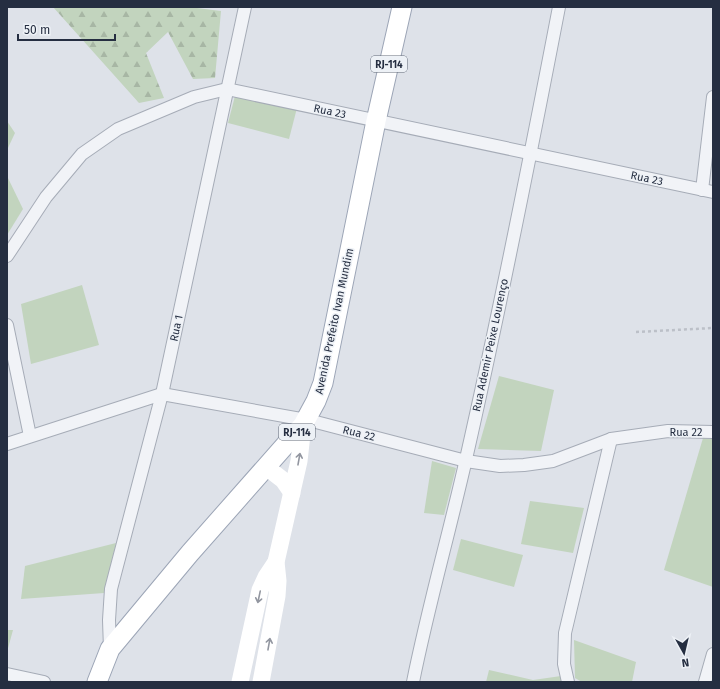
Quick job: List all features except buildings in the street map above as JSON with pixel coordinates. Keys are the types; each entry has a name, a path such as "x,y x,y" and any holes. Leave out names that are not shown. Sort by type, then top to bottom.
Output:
{"main road":[{"name":"Avenida Prefeito Ivan Mundim","path":"97,682 110,649 190,553 304,423 323,384 376,121 402,7"}],"street":[{"name":"Rua 1","path":"110,649 108,620 111,589 162,394 244,7"},
{"name":"Rua Ademir Peixe Lourenço","path":"413,682 425,621 466,461 531,154 559,7"},
{"name":"Rua 23","path":"7,256 46,197 82,154 118,129 194,97 227,89 708,191"},
{"path":"708,191 713,97"},
{"path":"7,325 30,436"},
{"name":"Rua 22","path":"7,444 162,394 304,423 466,461 500,466 524,465 553,461 611,439 668,431 713,432"},
{"path":"261,682 277,596 278,581 276,562 302,444 304,423"},
{"path":"568,682 564,664 565,632 611,439"},
{"path":"266,466 283,480 292,493"},
{"path":"240,682 260,590 266,577 276,562"},
{"path":"705,682 713,654"},
{"path":"7,674 44,682"}],"path":[{"path":"636,332 713,328"}],"green space":[{"path":"53,7 189,7 221,11 215,78 193,79 168,32 146,53 164,98 139,103"},
{"path":"236,92 297,108 289,139 228,123"},
{"path":"7,121 15,133 7,150"},
{"path":"7,176 23,209 7,235"},
{"path":"82,285 99,345 31,364 21,304"},
{"path":"499,376 554,390 541,451 478,449"},
{"path":"703,438 713,439 713,587 664,570"},
{"path":"432,461 456,468 444,515 424,513"},
{"path":"530,501 584,508 573,553 521,544"},
{"path":"461,539 523,555 514,587 453,570"},
{"path":"116,543 104,593 21,599 25,566"},
{"path":"7,630 13,630 7,652"},
{"path":"574,640 636,662 632,682 582,682 575,678"},
{"path":"489,670 533,680 561,676 566,682 486,682"}]}
